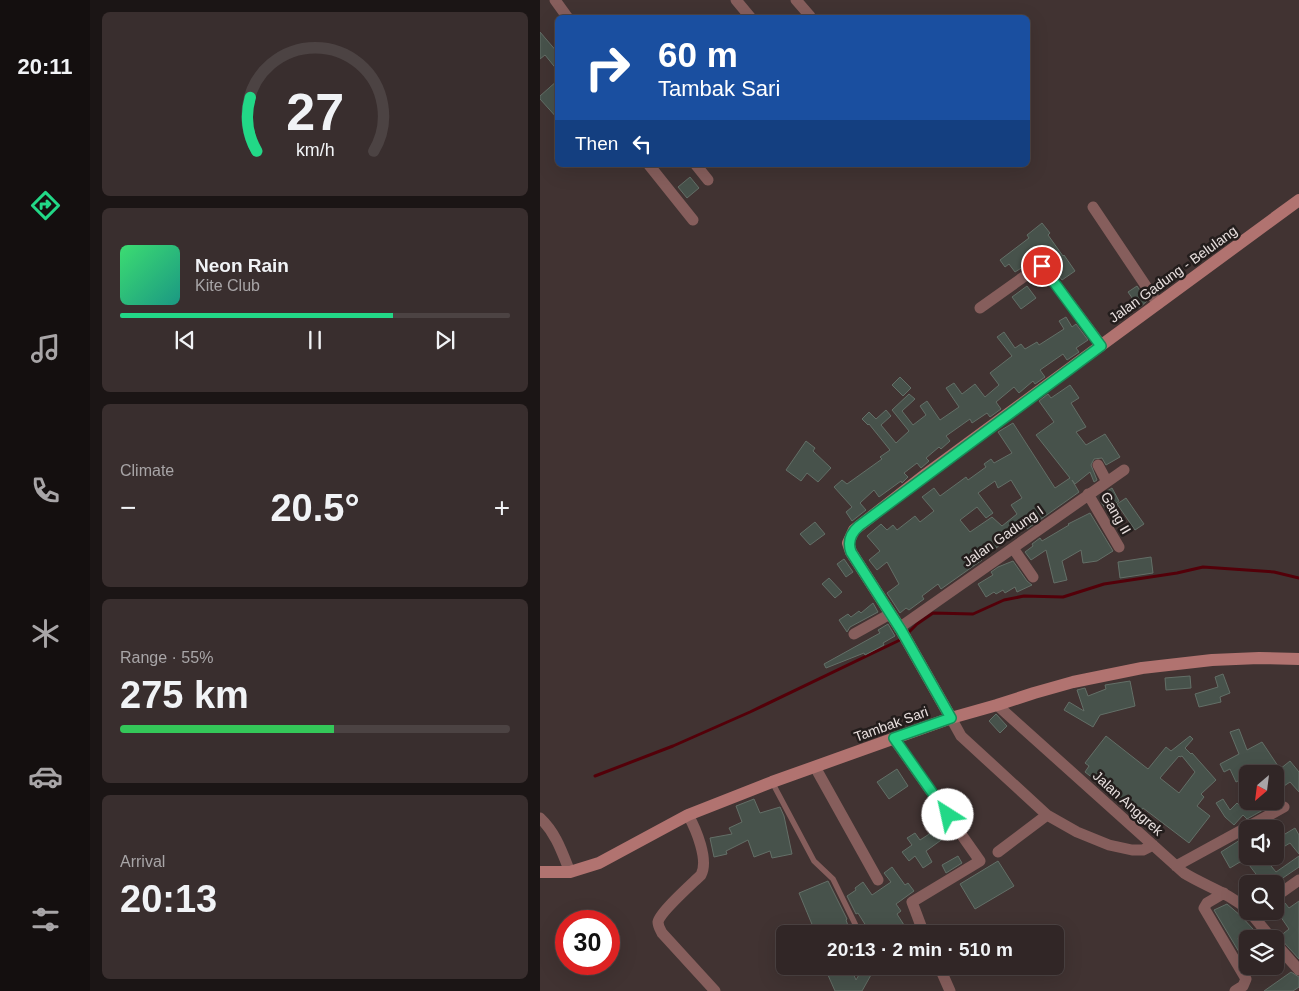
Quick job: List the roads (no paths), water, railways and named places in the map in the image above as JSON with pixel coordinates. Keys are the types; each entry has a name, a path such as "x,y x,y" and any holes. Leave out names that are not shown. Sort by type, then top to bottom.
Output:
{"street":[{"path":"555,0 566,15"},
{"path":"736,0 748,15"},
{"path":"796,0 809,15"},
{"path":"651,167 693,220"},
{"path":"698,167 708,180"},
{"name":"Jalan Gadung - Belulang","path":"951,718 908,642 851,552 848,543 854,530 926,474 1299,200"},
{"path":"1093,207 1158,304"},
{"path":"980,308 1039,266 1042,266 1101,346"},
{"path":"1098,465 1107,482"},
{"name":"Jalan Gadung I","path":"900,629 1124,470"},
{"name":"Gang II","path":"1088,494 1119,547"},
{"path":"1013,548 1033,577"},
{"path":"854,634 890,614"},
{"name":"Tambak Sari","path":"540,872 570,872 608,859 688,815 772,782 951,718 1073,682 1142,668 1212,660 1299,659"},
{"name":"Jalan Anggrek","path":"997,705 1176,866 1198,882 1239,902"},
{"path":"951,718 961,736 1048,815 1078,832 1109,845 1132,850 1143,850 1153,845"},
{"path":"894,738 980,861 912,902 921,925"},
{"path":"815,768 878,880"},
{"path":"1176,866 1277,810"},
{"path":"688,815 695,828 701,847 704,870 658,921 662,933 715,991"},
{"path":"998,852 1048,815"},
{"path":"540,818 556,837 570,872"},
{"path":"1284,891 1299,880"},
{"path":"1224,893 1207,903 1204,908 1246,979 1243,986 1235,991"},
{"name":"Jalan Anggrek","path":"1257,920 1265,930"},
{"path":"1284,953 1299,970"},
{"path":"943,975 950,991"}],"lane":[{"path":"772,782 814,861 833,878 856,925"}],"waterway":[{"path":"906,635 917,624 933,613 973,614 1004,600 1024,596 1063,597 1104,584 1177,573 1203,567 1274,572 1299,578"},
{"path":"595,776 673,746 750,712 902,639"}]}
